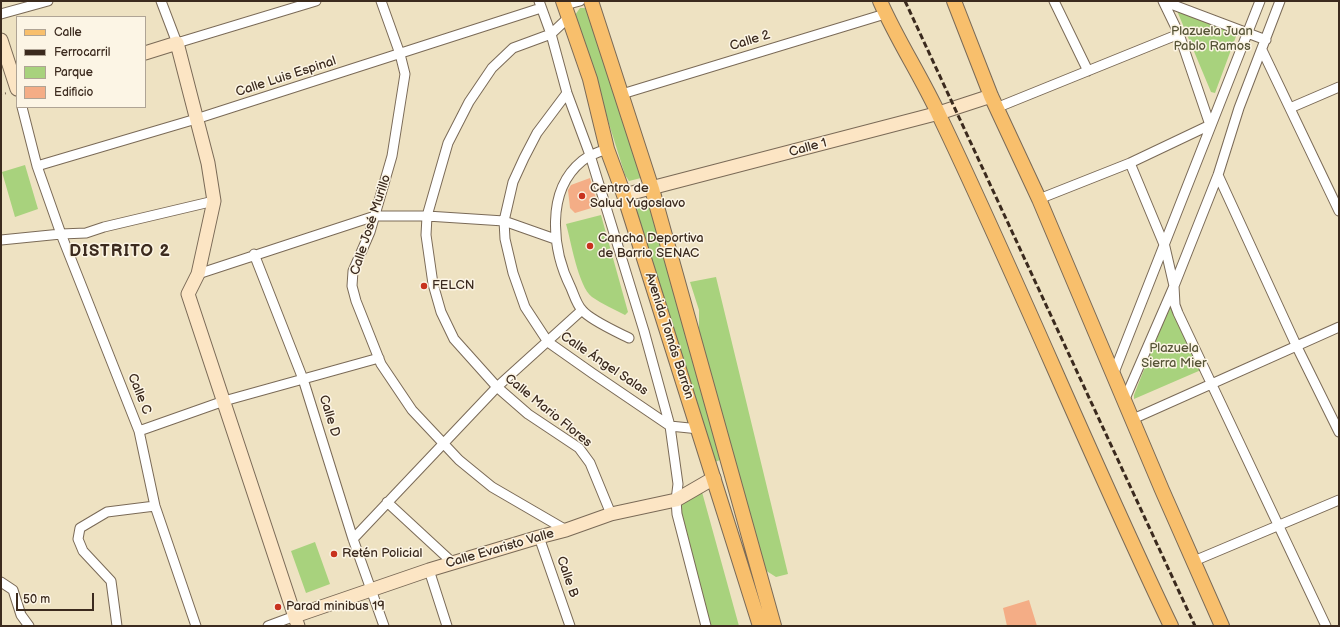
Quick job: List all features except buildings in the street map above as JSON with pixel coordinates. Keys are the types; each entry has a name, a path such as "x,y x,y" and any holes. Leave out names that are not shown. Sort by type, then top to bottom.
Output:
{"main road":[{"name":"Avenida Tomás Barrón","path":"591,1 652,189 774,626"},
{"path":"880,1 938,114 1090,446 1128,536 1171,626"},
{"path":"954,1 993,102 1039,199 1124,401 1222,626"},
{"name":"Avenida Tomás Barrón","path":"566,8 590,79 607,149 624,195 760,626"}],"street":[{"path":"1,14 48,1"},
{"path":"160,1 177,43 208,163 214,201 198,274 188,294 297,621"},
{"path":"146,53 316,1"},
{"name":"Calle José Murillo","path":"381,1 400,54 405,74 392,156 370,232 353,271 352,286 356,301 379,358 412,410 459,460 492,487 566,530"},
{"path":"566,8 580,1"},
{"path":"1054,1 1088,71"},
{"path":"1163,1 1266,40"},
{"path":"1163,1 1179,34 1210,125"},
{"path":"1113,375 1165,247 1210,125 1260,1"},
{"path":"1124,401 1174,286 1218,175 1239,108 1280,1"},
{"path":"540,4 551,34 567,93 590,155 644,331 670,426 678,484 676,500 677,514 706,626"},
{"name":"Calle Luis Espinal","path":"37,166 196,120 400,54 540,4"},
{"name":"Calle Mario Flores","path":"566,8 551,34 513,48 492,68 468,102 448,143 427,216 426,235 433,284 441,312 454,339 497,387 528,414 579,448 590,463 611,514"},
{"name":"Calle 2","path":"622,94 886,14"},
{"path":"993,102 1088,71 1179,34"},
{"path":"1,40 16,86"},
{"path":"1262,50 1339,209"},
{"path":"1290,108 1339,86"},
{"name":"Calle Ángel Salas","path":"567,93 537,133 512,182 504,221 505,239 513,273 525,307 548,342 670,426 699,429"},
{"name":"Calle 1","path":"624,195 938,114 993,102"},
{"name":"Calle C","path":"22,108 37,166 61,234 139,431 155,506 196,626"},
{"path":"1039,199 1130,163 1210,125"},
{"path":"607,149 590,155 567,177 557,205 555,239 558,255 566,278 582,310 629,338"},
{"path":"1130,163 1165,247 1174,286 1175,305 1178,313 1280,525 1326,626"},
{"path":"1218,175 1297,347 1339,432"},
{"path":"1,239 86,233 104,227 214,201"},
{"path":"198,274 254,254 375,216 427,216 504,221 555,239"},
{"name":"Calle D","path":"254,254 303,379 353,539 384,626"},
{"path":"353,539 497,387 582,310"},
{"path":"1133,419 1213,385 1339,327"},
{"path":"139,431 224,401 379,358"},
{"name":"Calle Evaristo Valle","path":"268,626 297,621 371,589 453,562 566,530 611,514 676,500 714,478 731,472"},
{"path":"1194,561 1339,500"},
{"path":"388,502 453,562"},
{"path":"117,626 111,581 84,551 78,539 80,528 108,512 155,506"},
{"name":"Calle B","path":"539,537 570,626"},
{"path":"429,570 447,626"},
{"path":"1,582 12,590 22,615 29,626"}],"green space":[{"name":"Plazuela Juan Pablo Ramos","path":"1175,6 1238,31 1215,93 1211,92"},
{"path":"580,8 586,8 589,12 641,178 629,181 625,175 575,15"},
{"path":"25,165 38,209 15,217 2,172"},
{"path":"647,201 651,204 721,454 720,460 715,462 685,379 637,211 639,203"},
{"path":"601,215 628,312 625,315 596,300 587,291 579,274 566,224"},
{"path":"716,277 788,574 776,577 765,570 699,330 699,310 690,282"},
{"name":"Plazuela Sierra Mier","path":"1170,303 1201,370 1134,399 1134,395"},
{"path":"702,492 739,626 706,626 673,499"},
{"path":"315,542 330,584 306,593 291,551"}],"railway":[{"path":"905,1 1195,626"}],"place":[{"name":"Centro de Salud Yugoslavo","path":"582,196"},
{"name":"Cancha Deportiva de Barrio SENAC","path":"590,246"},
{"name":"FELCN","path":"424,286"},
{"name":"Retén Policial","path":"334,554"},
{"name":"Parad minibus 19","path":"278,607"}],"district":[{"name":"DISTRITO 2","path":"120,252"}]}
